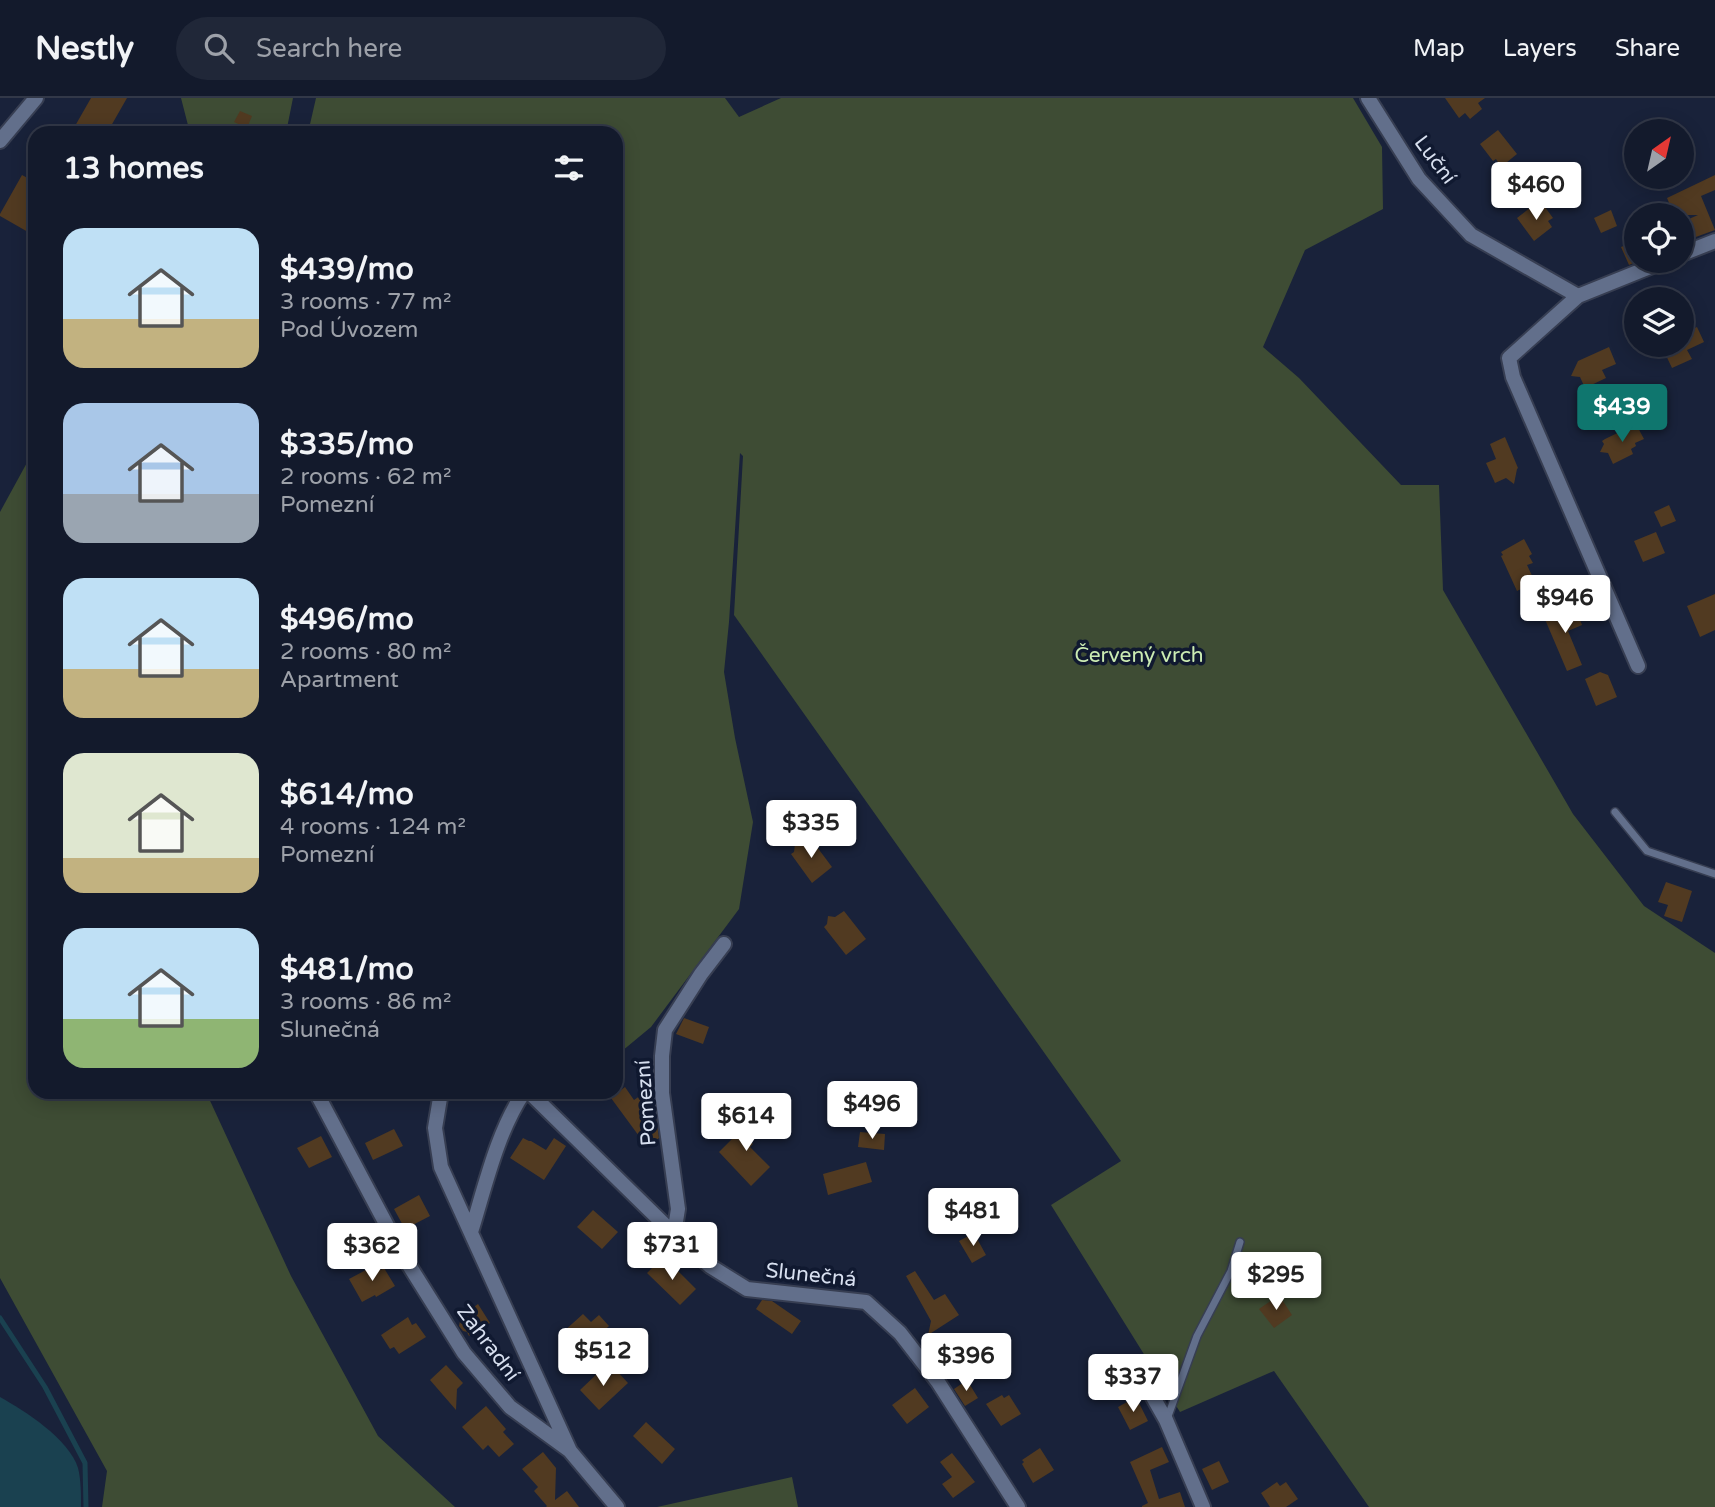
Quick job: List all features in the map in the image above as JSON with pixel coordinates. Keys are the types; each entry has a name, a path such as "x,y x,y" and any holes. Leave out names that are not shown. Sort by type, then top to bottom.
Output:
{"street":[{"path":"0,141 36,98"},
{"name":"Luční","path":"1368,98 1419,179 1471,235 1578,296"},
{"path":"1694,249 1715,241"},
{"path":"1635,273 1578,296 1509,358 1513,377 1638,666"},
{"name":"Pomezní","path":"674,1234 678,1209 662,1093 665,1030 724,944"},
{"name":"Zahradní","path":"320,1099 402,1254 464,1353 510,1407 570,1451"},
{"path":"440,1099 435,1128 441,1167 570,1451 617,1507"},
{"path":"471,1232 497,1152 519,1099"},
{"name":"Slunečná","path":"536,1099 674,1234 710,1266 747,1289 866,1302 900,1333 938,1382 1018,1507"},
{"path":"1145,1383 1166,1420 1203,1507"}],"lane":[{"path":"1615,812 1647,851 1715,874"},
{"path":"1166,1420 1197,1336 1231,1271 1240,1242"}],"green space":[{"path":"181,98 293,98 287,126 188,126"},
{"name":"Červený vrch","path":"316,98 725,98 739,117 781,98 1353,98 1382,147 1383,209 1305,250 1263,347 1299,378 1401,485 1439,485 1443,590 1573,814 1644,906 1715,953 1715,1507 1369,1507 1274,1371 1180,1412 1051,1205 1121,1161 734,615 743,456 740,453 724,672 753,822 739,909 651,1027 623,1050 623,126 310,126"},
{"path":"28,461 28,1099 209,1099 291,1276 378,1436 455,1507 102,1507 107,1471 0,1278 0,512"},
{"path":"792,1477 798,1507 657,1507"}],"water":[{"path":"0,1397 33,1418 66,1447 78,1468 81,1507 0,1507"}],"building":[{"path":"91,98 127,98 111,126 75,126"},
{"path":"1445,98 1485,98 1478,103 1482,109 1470,119 1465,113 1459,118"},
{"path":"240,111 252,116 248,126 234,122"},
{"path":"1498,130 1517,154 1501,167 1480,144"},
{"path":"22,175 28,178 28,232 0,214"},
{"path":"1715,175 1715,190 1701,196 1715,230 1694,238 1694,217 1698,215 1694,215 1694,203 1669,203 1667,198 1686,189 1694,189 1694,185"},
{"path":"1535,204 1540,210 1545,207 1553,218 1548,221 1552,227 1534,241 1517,218"},
{"path":"1611,210 1617,226 1601,233 1594,218"},
{"path":"1697,327 1704,342 1694,347 1694,328"},
{"path":"1609,347 1616,364 1602,370 1606,378 1585,388 1580,377 1571,376 1578,361"},
{"path":"1667,357 1692,359 1672,368"},
{"path":"1636,424 1644,439 1635,443 1636,446 1631,449 1633,454 1613,464 1608,453 1600,452 1604,444 1602,441"},
{"path":"1505,437 1518,468 1514,484 1506,478 1495,483 1486,463 1496,459 1490,444"},
{"path":"1669,505 1676,521 1661,527 1654,512"},
{"path":"1656,532 1665,553 1643,562 1634,541"},
{"path":"1524,539 1532,554 1529,556 1533,563 1527,565 1535,582 1517,591 1501,552"},
{"path":"1715,594 1715,630 1700,637 1687,606"},
{"path":"1583,605 1579,617 1582,625 1568,631 1582,665 1567,671 1544,617 1558,611 1560,615"},
{"path":"1600,672 1608,675 1617,697 1596,706 1585,679"},
{"path":"811,839 832,867 812,883 791,854 795,844 802,845"},
{"path":"1666,882 1692,891 1682,922 1664,916 1668,905 1658,902"},
{"path":"844,911 866,939 846,955 824,927 828,916 835,917"},
{"path":"684,1018 709,1027 703,1044 676,1034"},
{"path":"625,1087 634,1100 650,1089 652,1093 659,1138 647,1147 612,1099 623,1099"},
{"path":"753,1118 764,1129 751,1142 753,1144 750,1147 770,1167 751,1186 719,1152"},
{"path":"394,1129 403,1146 373,1160 365,1143"},
{"path":"860,1132 885,1134 884,1150 858,1147"},
{"path":"321,1136 332,1157 309,1168 297,1148"},
{"path":"523,1138 546,1150 554,1138 566,1146 544,1180 510,1158"},
{"path":"866,1162 872,1182 828,1195 823,1174"},
{"path":"419,1195 430,1216 405,1229 394,1209"},
{"path":"593,1210 618,1232 602,1249 577,1227"},
{"path":"974,1233 986,1255 972,1263 959,1241"},
{"path":"668,1261 696,1289 680,1305 647,1273 657,1263 661,1268"},
{"path":"377,1264 381,1270 384,1268 395,1286 362,1302 349,1279"},
{"path":"915,1271 934,1300 945,1294 959,1315 928,1335 931,1321 906,1276"},
{"path":"1279,1295 1292,1315 1274,1328 1259,1309"},
{"path":"762,1300 772,1301 801,1321 792,1334 756,1309"},
{"path":"478,1304 490,1323 469,1336 459,1326 458,1318"},
{"path":"583,1314 591,1322 599,1315 609,1326 582,1352 563,1332"},
{"path":"408,1317 412,1325 416,1323 426,1337 399,1354 394,1347 390,1349 381,1335"},
{"path":"972,1343 988,1366 969,1379 955,1354"},
{"path":"446,1365 463,1383 457,1389 456,1410 430,1380"},
{"path":"601,1370 608,1378 616,1370 628,1383 599,1410 580,1390"},
{"path":"967,1380 978,1398 965,1406 954,1389"},
{"path":"915,1388 929,1407 907,1424 892,1405"},
{"path":"1002,1395 1004,1398 1009,1395 1021,1414 1001,1426 986,1404"},
{"path":"1136,1397 1148,1421 1130,1430 1118,1407"},
{"path":"486,1406 506,1429 503,1432 514,1444 499,1457 488,1445 483,1450 462,1427"},
{"path":"646,1422 675,1449 662,1464 633,1436"},
{"path":"1162,1447 1169,1462 1150,1470 1159,1499 1180,1492 1185,1507 1142,1507 1148,1503 1130,1462"},
{"path":"1040,1448 1054,1470 1033,1483 1022,1460"},
{"path":"543,1452 556,1468 555,1500 567,1491 579,1507 546,1507 534,1491 538,1487 522,1469"},
{"path":"952,1453 975,1482 953,1498 942,1484 952,1477 940,1462"},
{"path":"1219,1461 1229,1482 1212,1490 1202,1469"},
{"path":"1277,1482 1280,1486 1286,1482 1298,1499 1286,1507 1270,1507 1261,1493"}],"waterway":[{"path":"0,1318 45,1387 85,1463 86,1507"}]}
